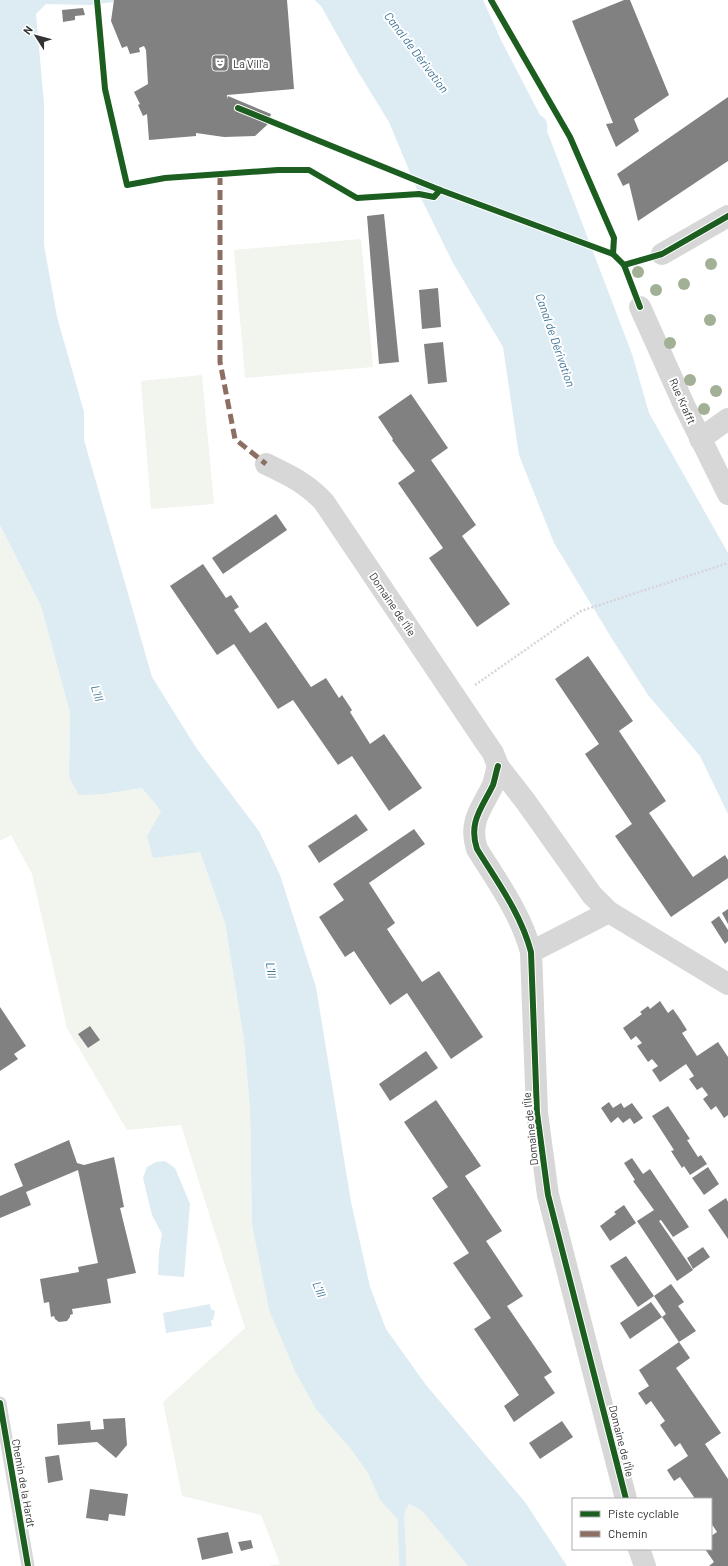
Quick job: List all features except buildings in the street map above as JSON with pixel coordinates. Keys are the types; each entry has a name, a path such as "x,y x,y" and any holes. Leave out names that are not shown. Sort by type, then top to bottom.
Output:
{"street":[{"path":"662,254 728,216"},
{"name":"Rue Krafft","path":"640,307 650,332 700,439 728,494"},
{"path":"700,439 728,419"},
{"name":"Domaine de l'Île","path":"266,464 299,480 324,502 493,753 498,766 526,802 592,895 609,912 728,984"},
{"name":"Domaine de l'Île","path":"498,766 494,783 478,811 474,826 474,839 477,849 514,909 526,933 531,952 537,1113 548,1195 626,1498"},
{"path":"531,952 609,912"},
{"path":"639,1550 645,1566"}],"lane":[{"name":"Chemin de la Hardt","path":"0,1403 28,1566"}],"path":[{"path":"456,698 581,611 728,563"}],"shaded area":[{"path":"361,239 373,367 245,378 234,250"},
{"path":"202,375 214,504 151,509 141,381"},
{"path":"0,525 41,606 70,713 69,777 79,794 104,794 142,788 161,811 147,836 200,852 225,923 244,1040 250,1111 252,1225 269,1310 350,1448 368,1473 380,1500 404,1522 405,1511 409,1504 421,1510 468,1566 268,1566 280,1564 261,1515 182,1496 163,1402 245,1328 181,1125 127,1130 67,1028 32,874 11,835 0,841"}],"water":[{"name":"L'Ill","path":"0,0 114,0 114,2 90,5 46,4 36,14 44,104 44,245 57,317 84,412 84,440 152,677 197,749 259,831 280,875 316,987 351,1202 370,1287 386,1329 426,1385 525,1502 567,1566 468,1566 421,1510 409,1504 405,1511 404,1522 401,1523 380,1500 368,1473 350,1448 316,1409 296,1373 269,1310 252,1225 250,1111 244,1040 225,923 200,852 153,858 147,836 161,811 142,788 104,794 79,795 69,777 70,713 41,606 0,525"},
{"name":"Canal de Dérivation","path":"315,0 483,0 501,40 540,115 544,118 547,131 632,354 649,413 728,553 728,814 700,756 648,695 554,543 519,455 503,347 453,263 419,194 389,122 357,70 321,6"},
{"path":"165,1161 175,1168 190,1204 184,1277 158,1275 159,1252 162,1234 152,1215 143,1178 147,1167 156,1162"},
{"path":"210,1304 211,1309 215,1311 213,1320 211,1320 212,1326 166,1333 163,1313"}],"waterway":[{"path":"401,1523 403,1566"}],"marked path":[{"path":"220,175 220,362 235,439 266,464"}],"cycle path":[{"path":"97,0 105,89 127,185 165,178 278,170 309,170 357,198 419,194 434,197 440,190"},
{"path":"491,0 570,137 614,238 613,254"},
{"path":"238,108 440,190 613,254 624,265 640,307"},
{"path":"624,265 662,254 728,216"},
{"path":"498,766 493,785 475,823 475,839 477,849 515,912 527,938 531,952 537,1113 548,1195 626,1498"},
{"path":"0,1403 28,1566"}],"place":[{"name":"La Vill'a","path":"220,63"}]}
